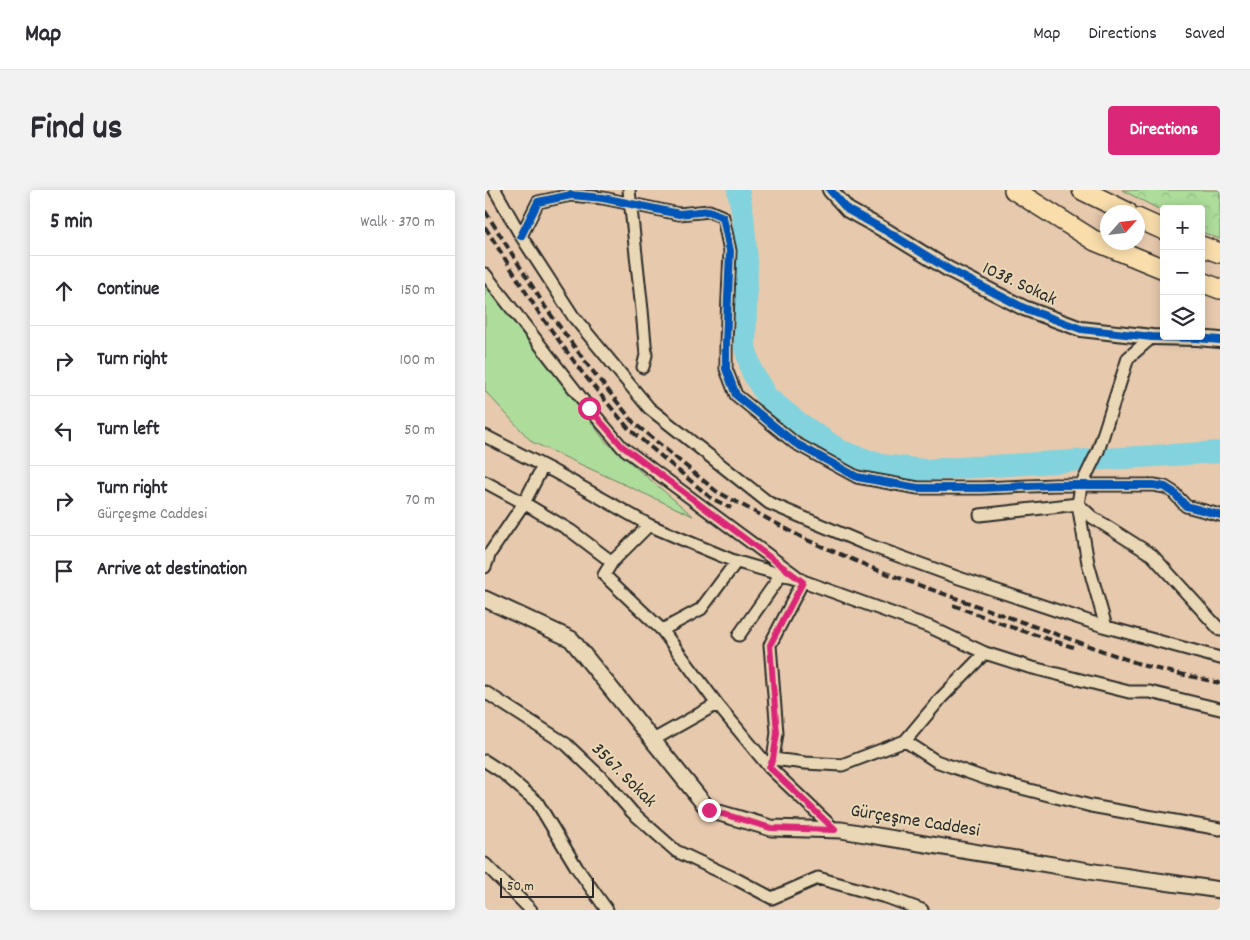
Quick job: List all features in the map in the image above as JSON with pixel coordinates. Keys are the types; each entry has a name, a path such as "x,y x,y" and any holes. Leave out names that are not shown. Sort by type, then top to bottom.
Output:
{"highway":[{"path":"1014,190 1095,241 1160,267"},
{"path":"1082,190 1113,205"},
{"path":"1145,222 1160,228"},
{"path":"1205,247 1220,253"},
{"path":"1205,283 1220,289"}],"main road":[{"name":"Gürçeşme Caddesi","path":"485,599 571,639 709,810 771,828 835,830 1220,890"}],"street":[{"path":"495,190 521,236 573,316 649,408 769,503 880,549 959,578 1106,627 1220,658"},
{"path":"629,190 646,355 643,367"},
{"name":"1038. Sokak","path":"829,190 848,210 948,269 1024,308 1081,329 1220,340"},
{"path":"521,236 538,202 571,195 603,198 679,214 709,211 723,217 730,251 726,369 736,395 795,443 857,477 918,488 982,488 1082,483 1165,487 1173,492 1186,506 1220,515"},
{"path":"485,274 589,408 622,446 803,582"},
{"path":"1106,627 1088,563 1078,504 1082,483 1098,450 1128,358 1152,336"},
{"path":"485,436 649,525 736,562 803,582 930,627 985,653 1029,667 1129,692 1150,692 1220,709"},
{"path":"485,567 488,552 524,503 543,466"},
{"path":"485,482 571,531 612,562"},
{"path":"980,514 1078,504 1092,517 1152,555 1220,630"},
{"path":"649,525 612,562 605,576 662,630 717,704 835,830"},
{"path":"662,630 701,609 736,562"},
{"path":"739,635 781,575"},
{"path":"771,763 777,733 770,645 803,582"},
{"path":"771,763 842,765 905,741 941,698 985,653"},
{"name":"3567. Sokak","path":"485,692 566,744 607,782 632,812 676,851 772,898 819,878 889,898 922,910"},
{"path":"653,740 717,704"},
{"path":"905,741 936,761 987,779 1091,806 1220,829"},
{"path":"485,761 502,772 537,802 577,868 607,910"},
{"path":"485,864 531,910"}],"green space":[{"path":"1122,190 1220,190 1220,239 1205,233 1205,205 1160,205 1160,210"},
{"path":"485,282 606,442 693,516 532,442 485,391"}],"waterway":[{"path":"738,190 743,215 747,262 745,347 752,372 767,397 798,422 841,451 881,465 924,470 1220,452"}],"railway":[{"path":"485,211 546,308 634,423 716,491 807,540 877,570 1145,666 1220,683"},
{"path":"485,227 539,313 581,371 629,429 711,498 731,508"},
{"path":"953,605 1008,626 1073,647"}],"cycle path":[{"path":"830,190 848,210 948,269 1024,308 1081,329 1152,337 1220,340"},
{"path":"521,236 538,202 571,195 603,198 679,214 709,211 723,217 730,251 726,369 736,395 795,443 857,477 918,488 1154,485 1165,487 1173,492 1186,506 1220,515"}],"route":[{"path":"589,408 622,446 803,582 770,645 777,733 773,759 769,767 835,830 771,828 709,810"}]}
